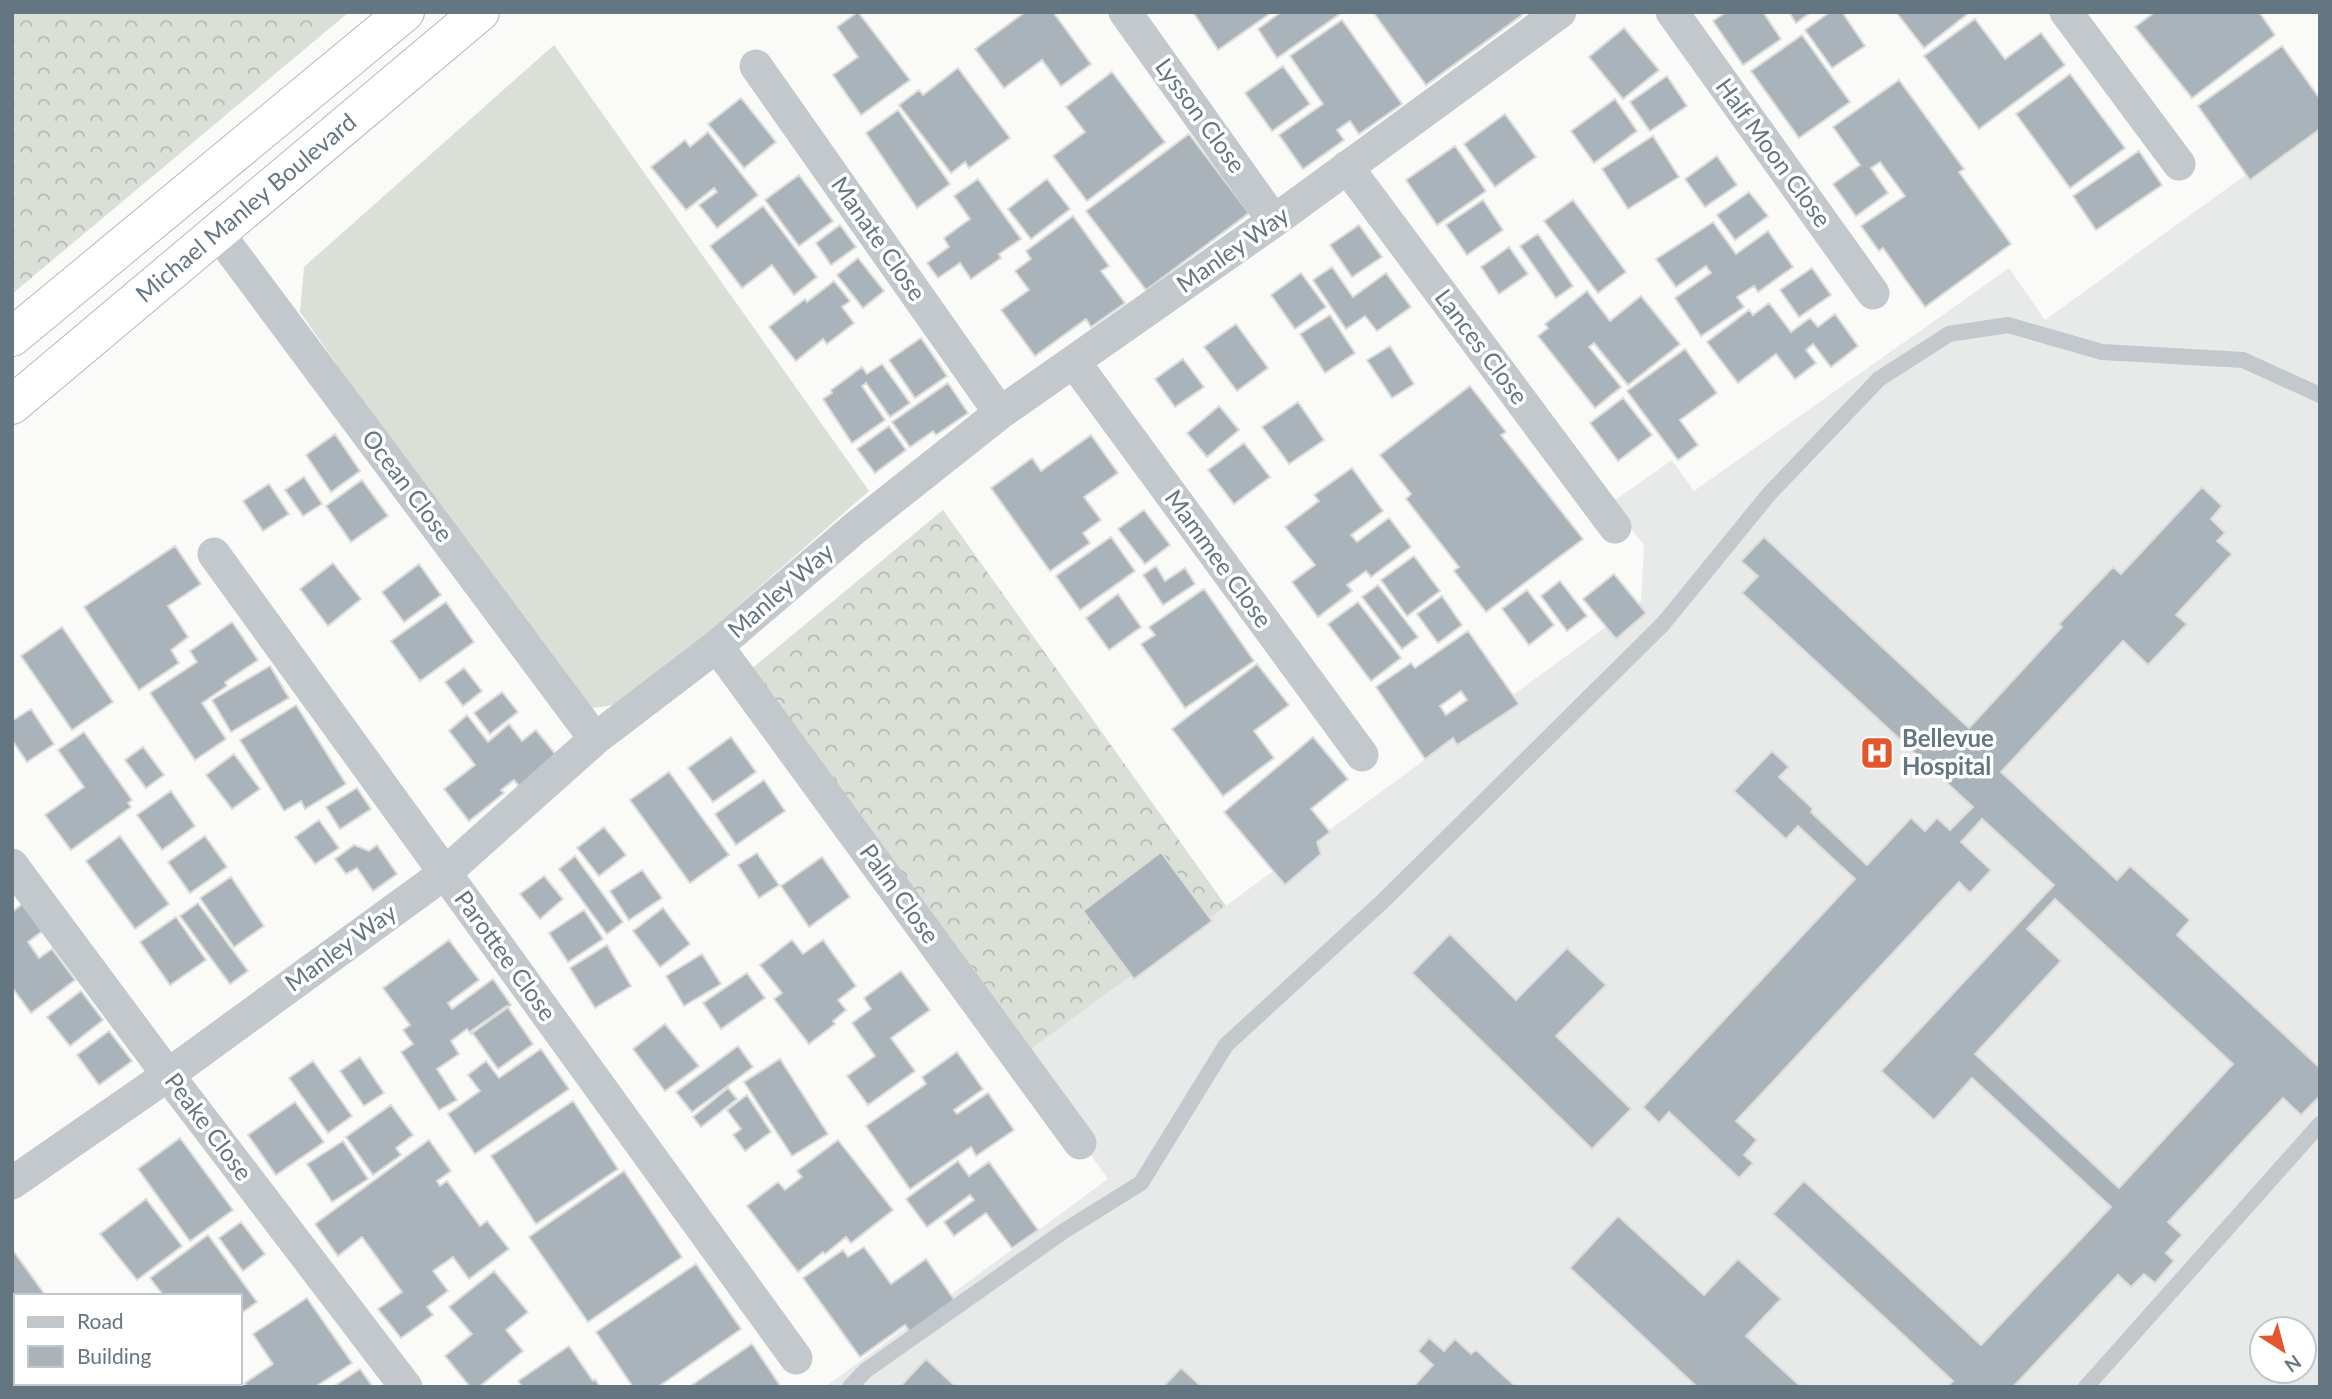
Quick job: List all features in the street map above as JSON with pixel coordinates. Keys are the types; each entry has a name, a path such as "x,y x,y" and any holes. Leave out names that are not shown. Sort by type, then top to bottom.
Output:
{"highway":[{"name":"Michael Manley Boulevard","path":"12,337 405,12"},
{"name":"Michael Manley Boulevard","path":"12,405 480,12"}],"street":[{"name":"Lysson Close","path":"1125,12 1274,221"},
{"name":"Half Moon Close","path":"1672,12 1873,293"},
{"path":"2066,12 2179,164"},
{"name":"Manley Way","path":"12,1183 168,1075 445,873 595,738 717,646 855,528 1000,414 1274,221 1555,14"},
{"name":"Manate Close","path":"756,65 1000,414"},
{"name":"Lances Close","path":"1347,167 1615,527"},
{"name":"Ocean Close","path":"218,233 595,738"},
{"name":"Mammee Close","path":"1074,362 1362,755"},
{"name":"Parottee Close","path":"214,554 796,1358"},
{"name":"Palm Close","path":"717,646 1080,1143"},
{"name":"Peake Close","path":"12,865 406,1387"}],"lane":[{"path":"850,1387 865,1371 898,1347 1064,1231 1140,1183 1226,1045 1382,902 1663,624 1770,494 1879,379 1950,334 2008,325 2102,352 2243,360 2320,395"},
{"path":"2086,1387 2320,1124"}],"shaded area":[{"name":"Bellevue Hospital","path":"2320,121 2320,1387 825,1387 1108,1179 1020,1057 1641,601 1644,545 1611,503 1672,460 1694,491 2009,268 2045,320"}],"green space":[{"path":"12,12 349,12 12,294"},
{"path":"554,45 869,491 627,703 579,710 300,312 304,267"},
{"path":"943,510 1226,906 1020,1057 743,676"}],"building":[{"path":"858,12 910,80 861,115 833,75 858,57 837,27"},
{"path":"1025,12 1053,12 1091,64 1061,86 1042,60 1004,88 975,49"},
{"path":"1193,12 1272,12 1218,50"},
{"path":"1281,12 1341,13 1277,58 1258,29"},
{"path":"1373,12 1521,12 1522,15 1426,85"},
{"path":"1726,12 1763,12 1781,39 1743,65 1713,21"},
{"path":"1789,12 1811,12 1796,23"},
{"path":"1830,12 1842,12 1865,46 1832,68 1805,30"},
{"path":"1896,12 1970,12 1924,48"},
{"path":"2155,12 2259,12 2275,35 2192,98 2135,27"},
{"path":"1975,19 2005,59 2041,33 2065,65 1979,129 1924,56"},
{"path":"1342,20 1402,104 1359,134 1350,121 1337,130 1344,140 1303,169 1279,135 1323,104 1290,56"},
{"path":"1624,28 1659,70 1623,99 1589,57"},
{"path":"1802,35 1850,102 1799,138 1751,71"},
{"path":"2282,46 2320,99 2320,129 2250,180 2198,106"},
{"path":"1283,66 1310,104 1272,131 1245,93"},
{"path":"958,68 1010,138 969,168 965,162 951,173 899,105 919,90 923,95"},
{"path":"1112,72 1165,142 1087,201 1053,156 1085,132 1066,107"},
{"path":"2070,74 2125,148 2070,188 2016,114"},
{"path":"1667,76 1687,106 1650,131 1630,102"},
{"path":"1899,80 1964,169 1959,172 2011,244 1925,307 1883,248 1879,251 1861,226 1905,196 1880,162 1871,168 1888,193 1856,216 1833,184 1860,165 1833,127"},
{"path":"741,98 776,142 744,168 708,124"},
{"path":"1615,99 1637,131 1594,163 1571,131"},
{"path":"898,110 950,184 917,208 866,133"},
{"path":"1505,114 1536,157 1495,187 1464,144"},
{"path":"708,132 758,195 717,228 699,205 717,192 714,188 686,210 651,167 685,140 690,147"},
{"path":"1189,134 1249,213 1146,290 1086,211"},
{"path":"1653,136 1679,177 1628,209 1602,169"},
{"path":"1455,146 1486,191 1437,225 1406,180"},
{"path":"2139,151 2162,185 2096,230 2073,196"},
{"path":"1717,156 1737,185 1705,207 1685,179"},
{"path":"799,175 833,221 799,246 765,200"},
{"path":"978,179 1021,239 999,254 1001,258 971,279 960,263 938,278 927,263 949,247 944,238 970,219 954,196"},
{"path":"1047,179 1070,209 1031,239 1008,209"},
{"path":"1749,192 1768,216 1735,240 1717,215"},
{"path":"1483,200 1503,230 1467,255 1446,225"},
{"path":"1573,200 1626,272 1598,293 1544,221"},
{"path":"763,206 817,277 794,295 772,265 742,288 710,246"},
{"path":"1073,216 1109,266 1101,271 1125,303 1091,327 1086,319 1035,356 1001,310 1029,290 1015,271 1031,259 1026,251"},
{"path":"1713,222 1736,254 1768,231 1793,267 1758,292 1754,286 1737,297 1744,307 1701,336 1675,298 1711,273 1706,266 1676,287 1656,259"},
{"path":"840,225 856,247 831,265 816,243"},
{"path":"1359,225 1382,257 1352,277 1330,245"},
{"path":"1538,234 1573,286 1556,298 1520,246"},
{"path":"1509,247 1528,274 1499,294 1481,267"},
{"path":"858,258 884,291 863,308 837,275"},
{"path":"1332,267 1353,297 1386,273 1411,307 1377,331 1365,316 1346,329 1313,280"},
{"path":"1812,268 1831,295 1799,317 1780,290"},
{"path":"1301,273 1326,307 1295,329 1271,295"},
{"path":"834,281 850,301 842,307 854,323 827,344 823,339 796,361 769,327"},
{"path":"1587,291 1610,321 1641,296 1680,344 1628,385 1594,343 1589,347 1621,387 1595,408 1538,336 1548,328 1545,324"},
{"path":"1769,303 1791,332 1810,318 1818,327 1835,314 1858,346 1831,367 1813,344 1806,350 1816,363 1795,379 1776,354 1738,383 1707,342 1749,310 1753,315"},
{"path":"1330,315 1355,353 1325,373 1300,334"},
{"path":"1236,324 1268,368 1237,391 1204,347"},
{"path":"921,338 947,376 915,398 889,360"},
{"path":"1390,346 1414,384 1392,398 1367,360"},
{"path":"1685,349 1717,393 1680,420 1698,445 1678,460 1627,391"},
{"path":"1183,359 1204,387 1175,407 1155,379"},
{"path":"882,364 910,403 890,417 866,383 862,386 885,420 852,443 823,399 862,367 867,374"},
{"path":"948,383 968,413 936,435 933,431 910,447 892,422"},
{"path":"1470,386 1506,432 1501,435 1583,539 1486,612 1454,571 1459,567 1406,499 1411,494 1380,455"},
{"path":"1623,398 1652,435 1618,461 1590,423"},
{"path":"1298,402 1324,440 1289,464 1262,427"},
{"path":"1219,406 1239,430 1207,457 1187,433"},
{"path":"889,426 906,450 875,473 857,449"},
{"path":"335,434 360,471 331,492 306,455"},
{"path":"1091,435 1118,473 1084,497 1101,520 1083,533 1090,543 1050,571 991,488 1032,458 1041,471"},
{"path":"1244,443 1270,477 1234,504 1208,470"},
{"path":"1352,468 1383,511 1351,535 1357,542 1389,518 1411,547 1371,577 1366,571 1347,585 1352,591 1318,617 1292,582 1315,565 1285,527 1319,501 1314,495"},
{"path":"304,477 322,504 303,516 285,490"},
{"path":"362,480 388,516 351,542 326,506"},
{"path":"269,484 289,514 263,531 243,501"},
{"path":"2202,487 2222,506 2211,519 2225,533 2217,541 2232,554 2176,615 2187,624 2148,665 2123,641 2001,772 2117,880 2130,866 2190,920 2177,935 2320,1068 2320,1096 2301,1115 2283,1098 2168,1222 2182,1235 2166,1253 2174,1261 2155,1283 2144,1274 2131,1287 2118,1275 2013,1387 1947,1387 1953,1381 1773,1214 1804,1181 1981,1345 2111,1207 1972,1078 1934,1120 1881,1071 2054,885 1982,819 1961,842 1991,870 1970,893 1959,882 1736,1121 1757,1140 1744,1155 1753,1163 1739,1178 1669,1112 1659,1123 1643,1107 1855,879 1798,826 1786,839 1734,791 1772,751 1789,767 1779,777 1813,809 1811,812 1867,865 1911,818 1925,831 1937,818 1950,830 1973,807 1742,593 1758,576 1741,561 1764,537 1969,728 2062,627 2059,624 2113,567 2121,574","holes":["2055,899 2233,1064 2119,1188 1975,1054 2061,961 2027,929"]},
{"path":"1144,510 1170,545 1145,564 1118,529"},
{"path":"1111,537 1135,571 1080,610 1056,576"},
{"path":"175,546 201,584 168,606 188,637 171,650 179,663 139,690 84,607"},
{"path":"1414,556 1440,591 1407,616 1381,580"},
{"path":"333,563 361,599 328,626 300,589"},
{"path":"419,564 441,595 404,622 382,592"},
{"path":"1156,566 1165,581 1185,568 1195,584 1163,605 1143,575"},
{"path":"1614,574 1646,613 1616,639 1583,599"},
{"path":"1560,581 1587,616 1567,631 1541,596"},
{"path":"1378,585 1418,637 1402,649 1362,597"},
{"path":"1204,589 1254,661 1185,708 1141,644 1155,635 1149,627"},
{"path":"1527,590 1554,625 1529,645 1502,609"},
{"path":"1118,594 1141,627 1109,650 1086,618"},
{"path":"1442,596 1462,625 1438,643 1417,614"},
{"path":"446,602 474,642 420,681 391,641"},
{"path":"1358,602 1401,658 1371,681 1328,624"},
{"path":"232,622 258,660 225,682 227,686 202,703 226,739 195,760 150,693 197,662 190,651"},
{"path":"62,627 113,702 72,730 21,656"},
{"path":"1468,631 1519,704 1457,745 1453,738 1425,759 1376,687 1411,663 1415,668","holes":["1461,691 1467,700 1446,715 1440,706"]},
{"path":"1257,664 1289,705 1254,731 1274,758 1223,796 1172,729"},
{"path":"270,666 289,698 231,732 212,700"},
{"path":"464,668 482,691 463,706 445,682"},
{"path":"502,692 518,712 490,734 474,713"},
{"path":"296,705 346,784 305,809 301,801 284,811 240,740"},
{"path":"31,709 54,744 27,762 12,740 12,721"},
{"path":"467,715 488,742 509,724 522,741 536,730 561,761 523,791 514,780 501,790 504,793 469,821 444,789 475,765 449,731"},
{"path":"84,732 132,800 128,803 131,807 71,850 45,815 84,787 58,750"},
{"path":"731,737 756,772 713,802 688,768"},
{"path":"1313,737 1348,779 1311,809 1330,832 1317,842 1321,854 1285,885 1224,812"},
{"path":"143,747 164,775 146,788 125,760"},
{"path":"234,754 260,789 232,809 206,775"},
{"path":"669,772 729,855 690,883 630,800"},
{"path":"764,780 785,811 736,845 715,814"},
{"path":"357,788 371,809 340,829 326,807"},
{"path":"171,791 195,826 162,850 137,815"},
{"path":"319,820 339,848 315,864 295,837"},
{"path":"604,827 626,855 599,876 577,848"},
{"path":"120,836 169,904 135,929 86,861"},
{"path":"205,836 227,867 190,893 168,862"},
{"path":"354,845 369,851 377,845 397,874 373,891 357,868 346,874 335,859"},
{"path":"1161,852 1212,921 1134,979 1083,911"},
{"path":"757,853 779,885 759,898 738,865"},
{"path":"575,856 623,922 607,934 559,869"},
{"path":"822,857 850,897 809,927 781,886"},
{"path":"642,870 662,898 629,920 610,891"},
{"path":"544,876 563,899 540,919 520,894"},
{"path":"231,877 264,926 234,947 200,898"},
{"path":"25,902 45,929 28,942 39,958 52,949 75,980 31,1013 14,990 12,991 12,912"},
{"path":"198,903 248,971 230,984 180,916"},
{"path":"663,908 690,944 660,967 633,931"},
{"path":"584,910 603,939 568,962 549,933"},
{"path":"176,917 206,960 170,985 140,942"},
{"path":"1450,934 1516,1000 1567,948 1606,985 1556,1036 1631,1109 1592,1149 1412,973"},
{"path":"449,940 479,980 448,1003 452,1009 493,979 511,1005 471,1034 467,1029 451,1041 459,1054 437,1069 457,1100 439,1110 401,1052 413,1044 403,1030 410,1025 383,988"},
{"path":"792,940 803,954 823,940 856,986 838,1000 846,1010 833,1021 835,1024 809,1044 774,999 782,993 760,965"},
{"path":"607,945 631,986 595,1008 570,968"},
{"path":"702,954 721,984 684,1006 666,976"},
{"path":"901,971 930,1010 891,1038 915,1071 868,1105 847,1076 875,1056 852,1023 871,1009 864,998"},
{"path":"747,973 765,998 721,1029 703,1003"},
{"path":"81,991 103,1020 70,1046 47,1017"},
{"path":"507,1006 533,1044 498,1069 471,1031"},
{"path":"665,1024 699,1066 665,1091 633,1049"},
{"path":"109,1031 132,1061 99,1085 77,1055"},
{"path":"738,1046 753,1067 692,1112 676,1092"},
{"path":"541,1049 569,1089 475,1154 448,1114 480,1091 468,1075 486,1061 499,1078"},
{"path":"957,1052 983,1089 954,1110 957,1114 988,1093 1014,1130 976,1156 971,1147 910,1189 866,1126 926,1084 922,1077"},
{"path":"360,1057 384,1093 364,1106 340,1071"},
{"path":"780,1059 828,1134 792,1156 744,1082"},
{"path":"313,1061 352,1116 328,1133 289,1078"},
{"path":"728,1088 737,1099 701,1127 693,1117"},
{"path":"747,1095 771,1132 745,1151 733,1135 741,1129 727,1110"},
{"path":"573,1101 618,1169 536,1224 491,1156"},
{"path":"295,1102 324,1142 276,1175 248,1135"},
{"path":"391,1105 413,1135 396,1148 401,1155 373,1175 346,1137"},
{"path":"180,1138 233,1210 190,1241 138,1169"},
{"path":"429,1140 451,1171 437,1181 440,1186 447,1181 480,1226 487,1221 509,1249 469,1279 453,1257 433,1271 448,1291 427,1307 433,1315 401,1338 378,1309 402,1292 362,1237 338,1256 315,1224"},
{"path":"838,1140 893,1210 851,1243 846,1237 798,1272 747,1206 778,1182 785,1190 802,1177 797,1171"},
{"path":"343,1141 368,1179 332,1202 307,1164"},
{"path":"958,1161 969,1176 989,1162 1038,1230 1012,1248 986,1213 954,1236 944,1222 974,1200 970,1195 927,1227 906,1199"},
{"path":"624,1171 682,1257 588,1322 529,1237"},
{"path":"146,1199 182,1246 137,1280 100,1234"},
{"path":"1618,1216 1704,1295 1738,1259 1781,1299 1746,1336 1801,1387 1697,1387 1570,1268"},
{"path":"241,1222 265,1254 243,1271 219,1238"},
{"path":"208,1235 257,1302 242,1313 242,1294 162,1294 150,1278"},
{"path":"864,1247 891,1284 926,1259 955,1301 910,1332 905,1325 860,1357 803,1278 843,1250 848,1257"},
{"path":"14,1252 45,1294 14,1294 14,1319 12,1317"},
{"path":"696,1264 741,1329 658,1387 633,1387 596,1332"},
{"path":"494,1271 528,1312 506,1330 523,1351 479,1387 470,1387 445,1356 472,1334 449,1307"},
{"path":"307,1298 352,1363 315,1387 247,1387 245,1383 273,1364 253,1334"},
{"path":"12,1335 14,1366 12,1367"},
{"path":"1429,1338 1444,1351 1455,1339 1471,1354 1476,1350 1516,1387 1413,1387 1433,1365 1418,1351"},
{"path":"752,1344 781,1387 689,1387"},
{"path":"569,1346 600,1387 522,1387 518,1381"},
{"path":"926,1359 956,1387 900,1387"},
{"path":"1181,1368 1202,1387 1163,1387"},
{"path":"360,1369 373,1387 333,1387"},
{"path":"30,1385 57,1387 31,1387"}],"place":[{"name":"Bellevue Hospital","path":"1877,753"}]}
